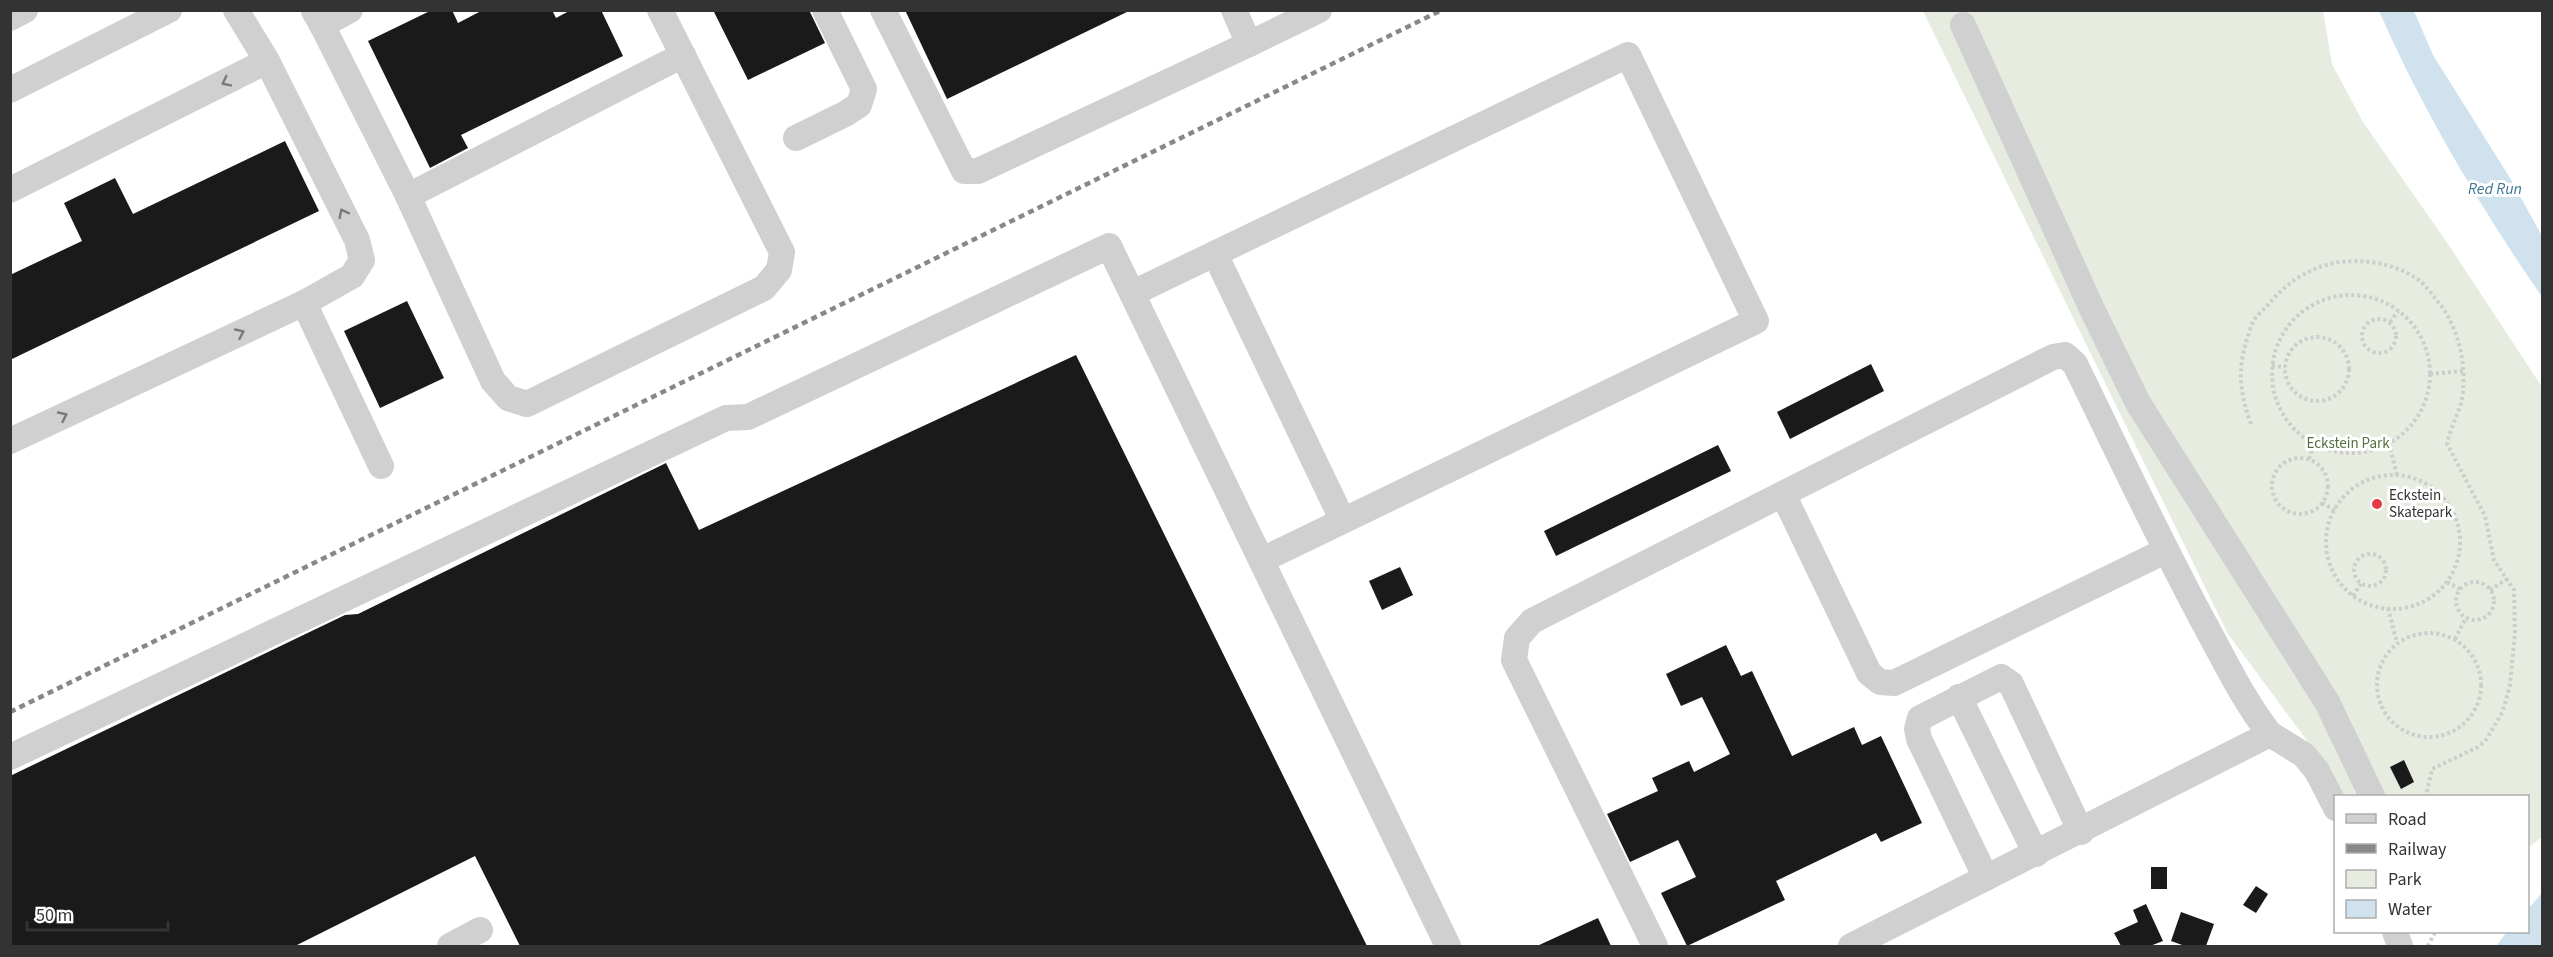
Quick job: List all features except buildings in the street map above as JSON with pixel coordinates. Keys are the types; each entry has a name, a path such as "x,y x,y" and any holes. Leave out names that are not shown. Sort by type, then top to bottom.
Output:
{"street":[{"path":"10,18 25,10"},
{"path":"10,90 169,10"},
{"path":"10,441 304,303 352,276 362,260 357,240 267,62 236,10"},
{"path":"350,10 318,18 408,196 493,381 508,398 527,404 764,288 779,270 782,252 660,10"},
{"path":"796,138 859,105 864,89 825,10"},
{"path":"883,10 964,171 978,171 1319,10"},
{"path":"1234,10 1249,44"},
{"path":"1963,26 2091,307 2138,403 2327,702 2372,795"},
{"path":"408,196 683,55"},
{"path":"1133,293 1628,55 1756,321 1342,519 1262,560"},
{"path":"10,190 267,62"},
{"path":"10,757 726,418 748,417 1109,246 1448,946"},
{"path":"1215,254 1342,519"},
{"path":"304,303 381,465"},
{"path":"1655,946 1514,660 1517,638 1532,621 2054,357 2065,355 2075,364 2166,551 2257,717 2270,734 2304,756 2317,771 2334,804"},
{"path":"1783,494 1869,673 1880,682 1894,683 2166,551"},
{"path":"1986,878 1919,739 1917,729 1920,718 1959,697 2001,677 2011,684 2081,832"},
{"path":"1959,697 2036,854"},
{"path":"1851,946 2081,832 2270,734"},
{"path":"450,946 480,930"}],"path":[{"path":"2251,424 2242,400 2239,378 2244,348 2253,322 2274,297 2295,279 2316,268 2351,261 2373,262 2400,269 2420,281 2444,308 2458,341 2463,372 2463,394 2446,444 2460,473 2472,488 2485,516 2494,560 2514,590 2515,633 2510,685 2503,711 2486,740 2478,747 2432,769 2426,795"},
{"path":"2344,294 2371,297 2398,310 2415,327 2427,351 2430,374 2426,402 2413,424 2390,443 2371,452 2346,454 2321,448 2299,435 2283,416 2272,390 2271,366 2279,338 2296,316 2318,301 2344,294"},
{"path":"2390,323 2398,310"},
{"path":"2380,319 2390,323 2397,333 2395,345 2391,350 2380,354 2369,350 2362,336 2366,325 2380,319"},
{"path":"2320,337 2339,346 2345,355 2348,376 2337,394 2317,401 2307,400 2297,395 2290,387 2284,367 2292,348 2300,342 2320,337"},
{"path":"2271,366 2284,367"},
{"path":"2430,374 2463,372"},
{"path":"2390,443 2397,475"},
{"path":"2309,459 2314,444"},
{"path":"2293,458 2309,459 2320,466 2328,482 2328,491 2322,503 2312,512 2294,513 2285,510 2274,496 2272,487 2277,469 2293,458"},
{"path":"2397,475 2423,482 2442,495 2454,513 2461,534 2459,556 2447,582 2437,594 2419,605 2397,610 2375,607 2354,596 2339,582 2329,562 2326,540 2330,518 2335,510 2342,499 2359,484 2379,476 2397,475"},
{"path":"2322,503 2335,510"},
{"path":"2366,554 2377,555 2387,567 2385,578 2376,586 2361,584 2354,574 2355,564 2366,554"},
{"path":"2490,590 2507,579"},
{"path":"2447,582 2460,589"},
{"path":"2471,582 2478,582 2490,590 2494,601 2491,612 2481,620 2466,618 2457,608 2455,601 2460,589 2471,582"},
{"path":"2354,596 2361,584"},
{"path":"2388,609 2398,643"},
{"path":"2455,639 2466,618"},
{"path":"2423,632 2439,633 2455,639 2468,649 2478,664 2482,682 2480,700 2472,717 2458,729 2442,736 2424,738 2406,733 2391,722 2382,708 2377,692 2377,676 2383,660 2406,637 2423,632"}],"green space":[{"name":"Eckstein Park","path":"1923,11 2323,11 2332,64 2363,122 2448,244 2542,387 2542,837 2529,847 2529,795 2340,795 2325,765 2228,634"}],"water":[{"name":"Red Run","path":"2379,11 2414,11 2433,55 2510,178 2542,236 2542,297 2454,158 2414,85"},
{"path":"2542,893 2542,946 2496,946 2506,933 2529,933 2529,908"}],"railway":[{"path":"10,712 1442,10"}],"place":[{"name":"Eckstein Skatepark","path":"2377,504"}]}
